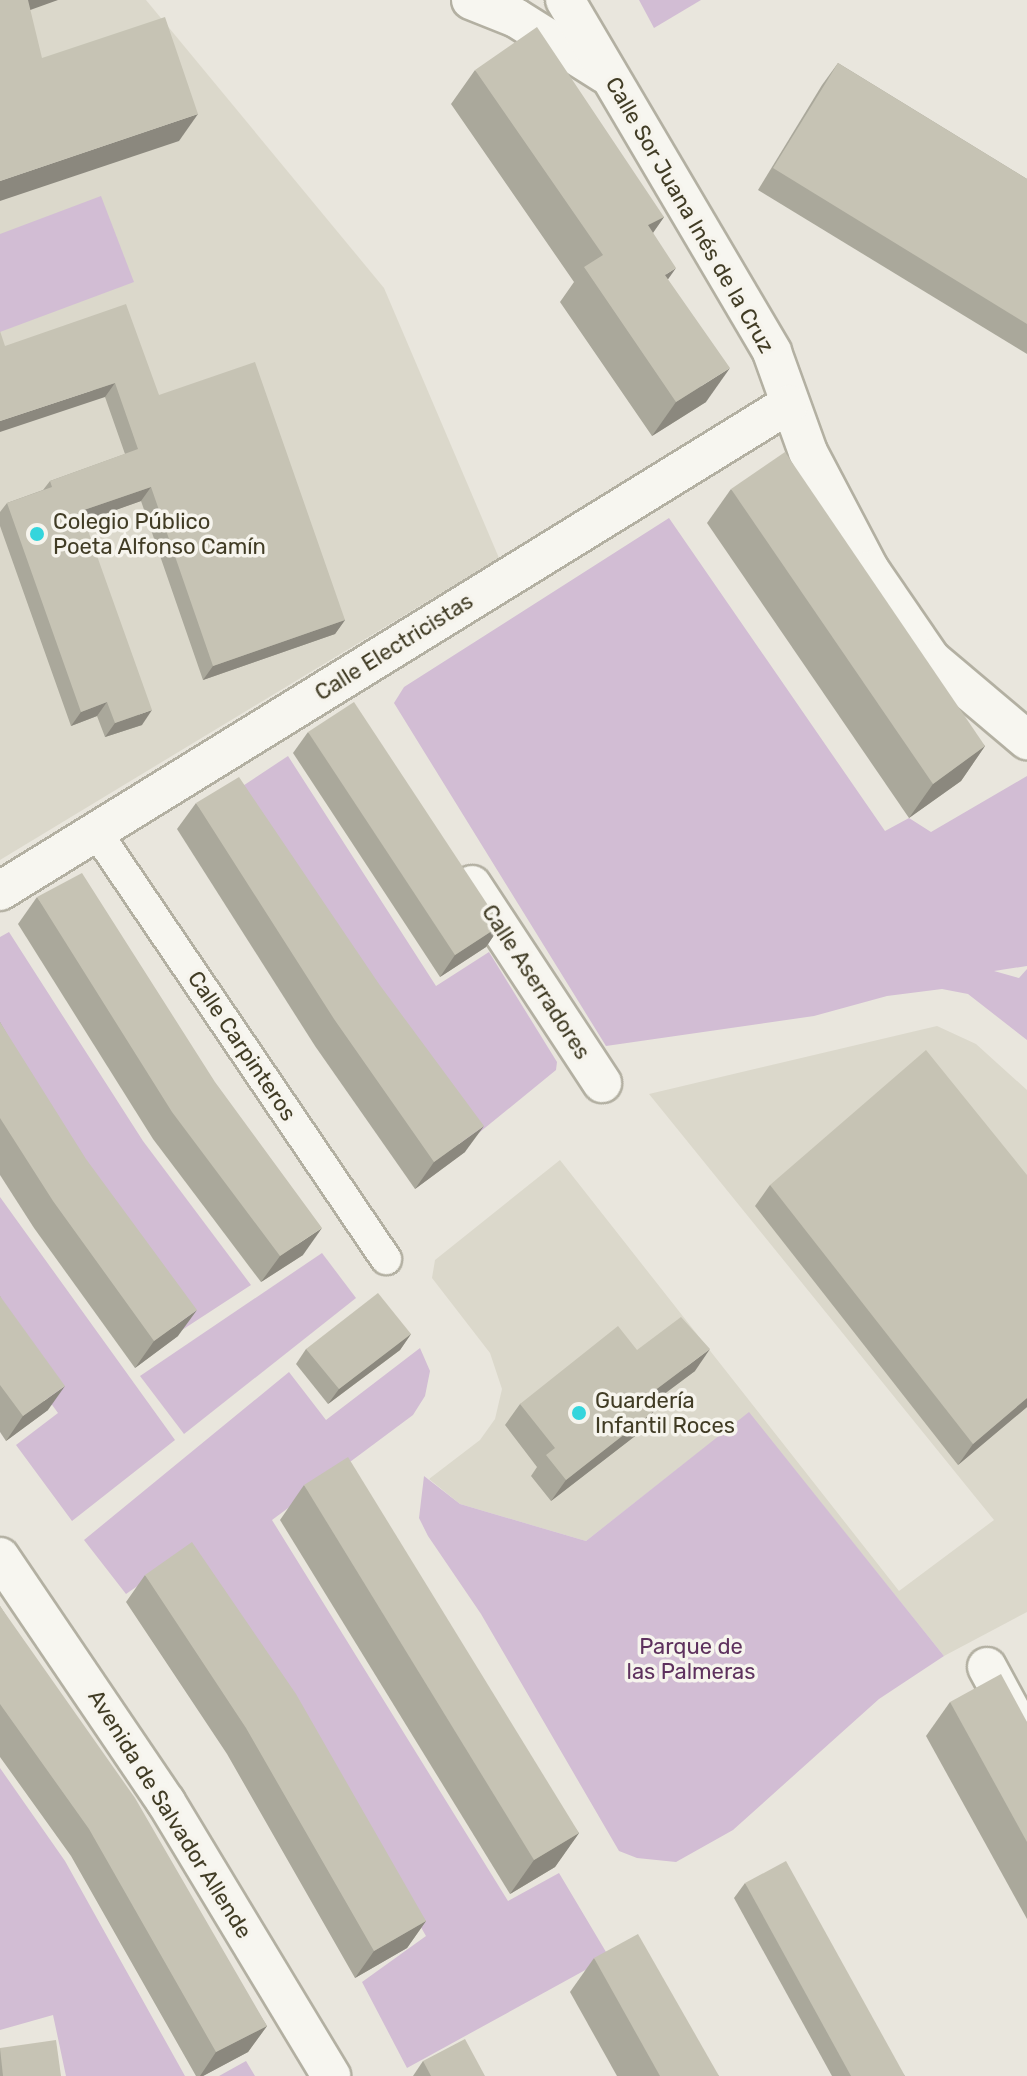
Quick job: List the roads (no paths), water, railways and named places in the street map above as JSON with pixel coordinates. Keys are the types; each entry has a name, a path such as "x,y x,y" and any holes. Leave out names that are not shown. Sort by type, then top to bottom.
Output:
{"street":[{"path":"471,0 516,18 611,78"},
{"name":"Calle Sor Juana Inés de la Cruz","path":"565,0 772,352 808,452 870,570 931,659 1027,740"},
{"name":"Calle Electricistas","path":"0,891 789,404"},
{"path":"337,681 360,715"},
{"name":"Calle Carpinteros","path":"97,833 386,1259"},
{"name":"Calle Aserradores","path":"455,859 602,1083"},
{"name":"Avenida de Salvador Allende","path":"0,1557 166,1802 331,2076"},
{"path":"987,1667 1027,1741"}],"place":[{"name":"Colegio Público Poeta Alfonso Camín","path":"37,534"},
{"name":"Guardería Infantil Roces","path":"579,1413"}],"park label":[{"name":"Parque de las Palmeras","path":"691,1658"}]}
